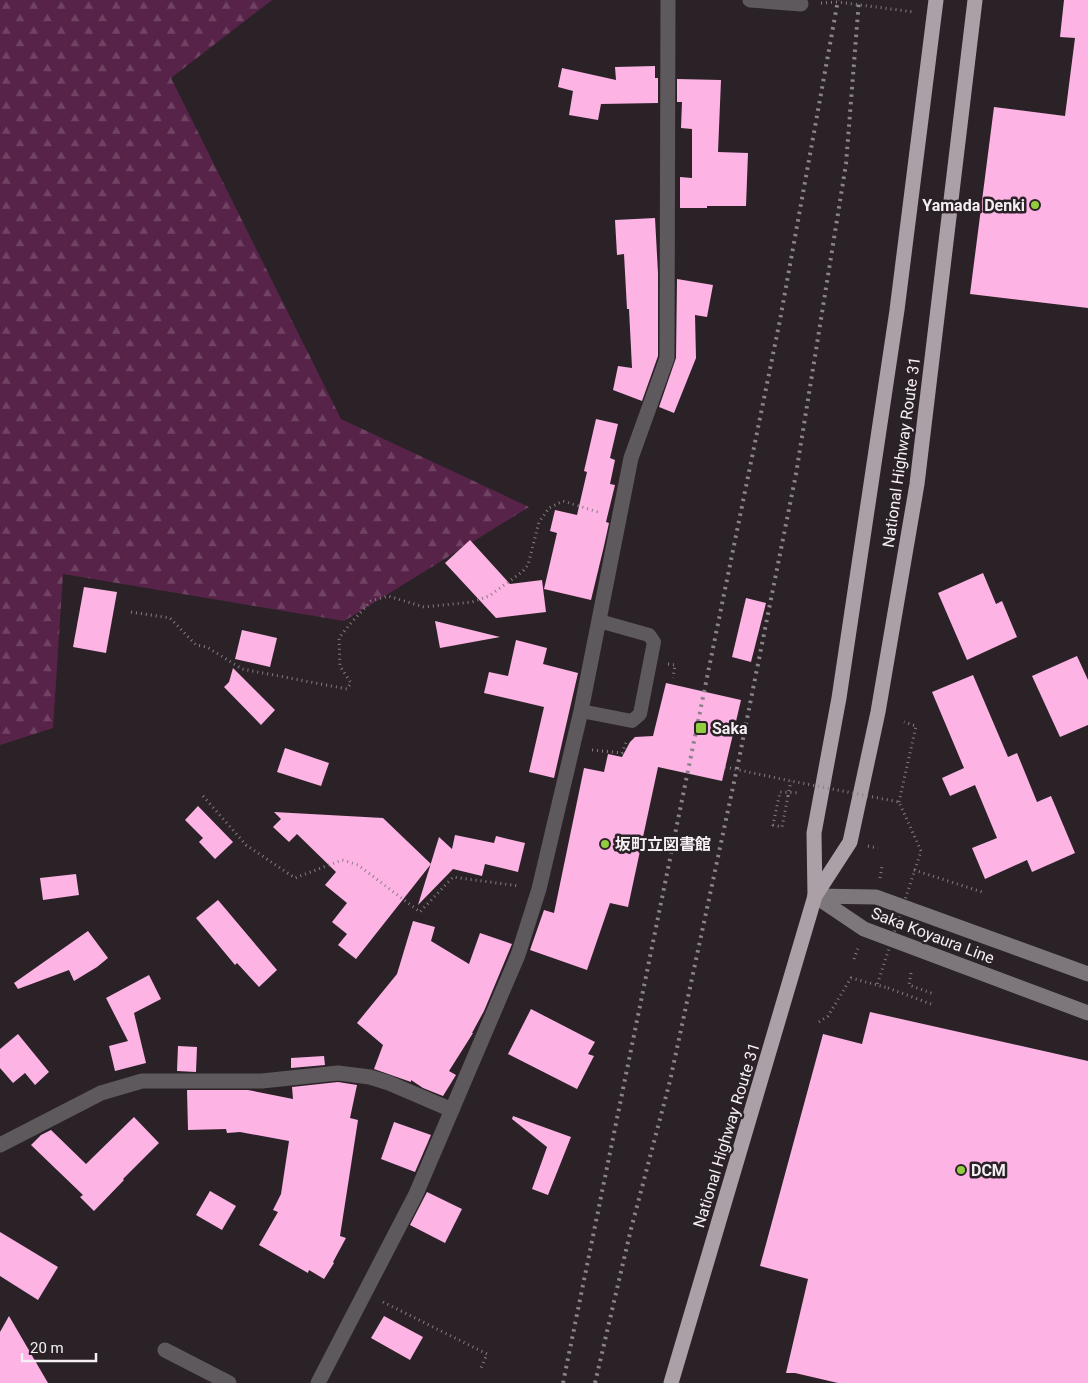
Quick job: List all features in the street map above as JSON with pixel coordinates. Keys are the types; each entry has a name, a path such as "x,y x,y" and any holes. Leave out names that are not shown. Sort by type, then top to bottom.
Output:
{"highway":[{"name":"National Highway Route 31","path":"671,1383 815,896 850,842 878,712 917,484 975,0"},
{"name":"National Highway Route 31","path":"815,896 814,833 839,698 896,319 935,7"}],"main road":[{"name":"Saka Koyaura Line","path":"815,896 876,897 1088,974"},
{"name":"Saka Koyaura Line","path":"815,896 864,928 1088,1014"}],"street":[{"path":"318,1383 416,1194 518,955 540,889 581,711 631,458 667,358 668,0"},
{"path":"750,0 801,4"},
{"path":"0,1145 101,1093 142,1081 262,1081 338,1073 370,1077 389,1083 452,1110"},
{"path":"165,1350 229,1383"}],"lane":[{"path":"581,711 632,721 640,714 654,642 649,635 599,621"}],"path":[{"path":"801,4 838,2 935,7"},
{"path":"131,612 170,618 196,645 207,647 242,669 347,689 351,683 340,666 339,638 371,601 388,596 424,607 472,602 489,596 522,572 528,564 539,522 549,508 563,501 619,519"},
{"path":"877,985 920,851 900,802 916,726 904,722"},
{"path":"725,767 900,802"},
{"path":"792,781 782,827 773,825 780,792 799,793"},
{"path":"203,796 246,845 295,878 342,860 358,865 420,912 453,877 540,889"},
{"path":"914,870 982,892"},
{"path":"911,973 909,985 934,994"},
{"path":"819,1022 828,1016 851,978 930,1004"},
{"path":"365,1293 487,1354 481,1368"}],"green space":[{"path":"0,0 272,0 171,78 341,419 529,507 344,621 63,574 53,728 0,745"}],"building":[{"name":"Yamada Denki","path":"1064,0 1088,0 1088,308 970,294 994,107 1065,116 1075,38 1060,37"},
{"path":"655,66 655,78 658,78 658,103 601,104 598,120 569,115 573,91 558,87 562,68 616,80 615,67"},
{"path":"677,79 721,80 718,152 748,153 746,206 680,208 680,177 692,178 692,129 681,128 682,102 677,102"},
{"path":"655,218 658,273 658,356 642,401 613,390 618,366 632,368 624,254 617,255 615,220"},
{"path":"677,279 713,285 707,317 695,315 696,358 674,413 659,407 676,358"},
{"path":"596,419 618,424 610,458 615,460 610,484 615,485 606,522 609,523 591,600 544,589 557,533 550,531 555,510 577,515 587,472 584,471"},
{"path":"470,540 510,584 542,580 546,612 496,618 445,563"},
{"path":"983,573 996,604 1002,601 1017,637 967,660 938,593"},
{"path":"84,587 117,592 106,653 73,647"},
{"path":"746,598 766,603 751,662 732,657"},
{"path":"435,621 500,637 440,648"},
{"path":"242,630 277,638 270,667 235,659"},
{"path":"516,640 547,648 543,664 578,673 554,778 529,772 544,707 484,693 489,672 508,676"},
{"path":"1077,656 1088,680 1088,725 1060,737 1032,676"},
{"path":"233,668 275,710 261,725 224,687 229,682"},
{"path":"973,675 1008,757 1017,753 1037,802 1051,796 1075,853 1032,872 1027,860 985,879 972,848 997,838 975,785 950,796 942,778 964,768 932,692"},
{"path":"666,683 741,700 722,781 658,767 628,907 610,903 587,970 530,950 544,910 554,913 584,768 604,772 608,754 622,757 635,737 653,736"},
{"path":"285,748 329,763 321,786 277,772"},
{"path":"198,806 233,842 215,859 199,842 203,838 185,820"},
{"path":"274,812 383,818 431,864 356,959 338,945 347,934 332,922 347,903 325,885 336,872 297,834 289,842 273,827 281,819"},
{"path":"455,835 494,843 496,836 525,843 518,872 485,864 482,876 453,869 418,905 439,837 452,849"},
{"path":"76,874 79,895 43,900 40,878"},
{"path":"218,900 277,970 259,987 237,963 235,965 196,918"},
{"path":"413,921 435,927 431,941 469,964 480,933 512,944 484,1011 473,1033 449,1071 456,1075 443,1096 423,1088 411,1080 411,1082 374,1069 383,1045 357,1023 397,974"},
{"path":"88,931 108,958 74,981 69,970 18,989 14,983"},
{"path":"149,975 161,999 134,1013 146,1063 115,1071 109,1046 128,1041 106,998"},
{"path":"531,1009 595,1042 588,1054 594,1056 577,1089 508,1054"},
{"name":"DCM","path":"870,1012 1088,1061 1088,1383 838,1383 795,1373 786,1373 808,1279 760,1266 823,1034 862,1044"},
{"path":"18,1034 49,1072 35,1085 25,1073 13,1083 0,1068 0,1049"},
{"path":"178,1046 197,1047 196,1072 177,1071"},
{"path":"324,1056 325,1065 291,1068 291,1058"},
{"path":"338,1082 357,1085 350,1118 358,1120 340,1236 346,1238 324,1279 309,1270 308,1273 259,1245 278,1212 273,1210 281,1194 289,1141 240,1132 227,1133 226,1129 188,1130 187,1090 248,1090 293,1099 292,1087"},
{"path":"513,1116 571,1137 548,1195 532,1189 547,1147 512,1119"},
{"path":"134,1117 159,1143 94,1211 80,1197 83,1195 31,1145 41,1135 51,1130 86,1164"},
{"path":"394,1122 431,1135 415,1172 381,1159"},
{"path":"210,1191 236,1206 222,1230 196,1215"},
{"path":"427,1192 462,1209 445,1243 410,1225"},
{"path":"0,1232 58,1267 38,1300 0,1276"},
{"path":"9,1316 48,1383 0,1383 0,1332"},
{"path":"384,1316 423,1337 410,1360 371,1338"}],"railway":[{"path":"563,1383 780,320 838,0"},
{"path":"595,1383 631,1229 670,1081 739,759 796,474 846,164 859,0"}],"place":[{"name":"Yamada Denki","path":"1035,205"},
{"name":"Saka","path":"701,728"},
{"name":"坂町立図書館","path":"605,844"},
{"name":"DCM","path":"961,1170"}]}
